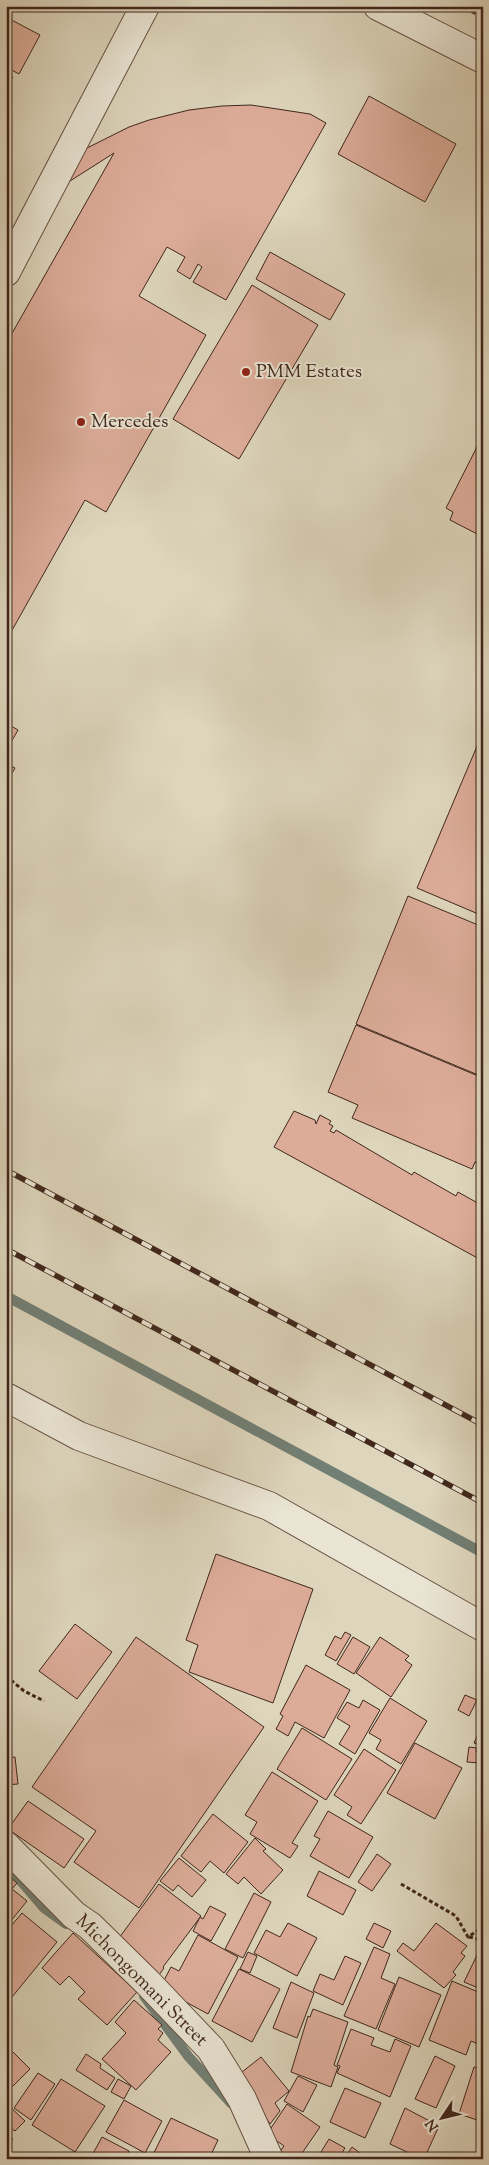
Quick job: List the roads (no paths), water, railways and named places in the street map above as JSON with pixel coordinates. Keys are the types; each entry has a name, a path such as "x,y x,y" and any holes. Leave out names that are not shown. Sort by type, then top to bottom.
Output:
{"street":[{"path":"6,272 145,6"},
{"path":"378,6 483,59"},
{"path":"6,1397 79,1436 270,1506 483,1627"},
{"name":"Michongomani Street","path":"6,1846 74,1915 90,1926 148,1983 211,2049 242,2099 269,2159"}],"waterway":[{"path":"6,1296 483,1553"},
{"path":"8,1866 44,1908 66,1924"},
{"path":"144,1996 188,2056 231,2103"}],"railway":[{"path":"6,1170 483,1425"},
{"path":"6,1249 483,1503"}],"place":[{"name":"PMM Estates","path":"246,372"},
{"name":"Mercedes","path":"81,422"}]}
